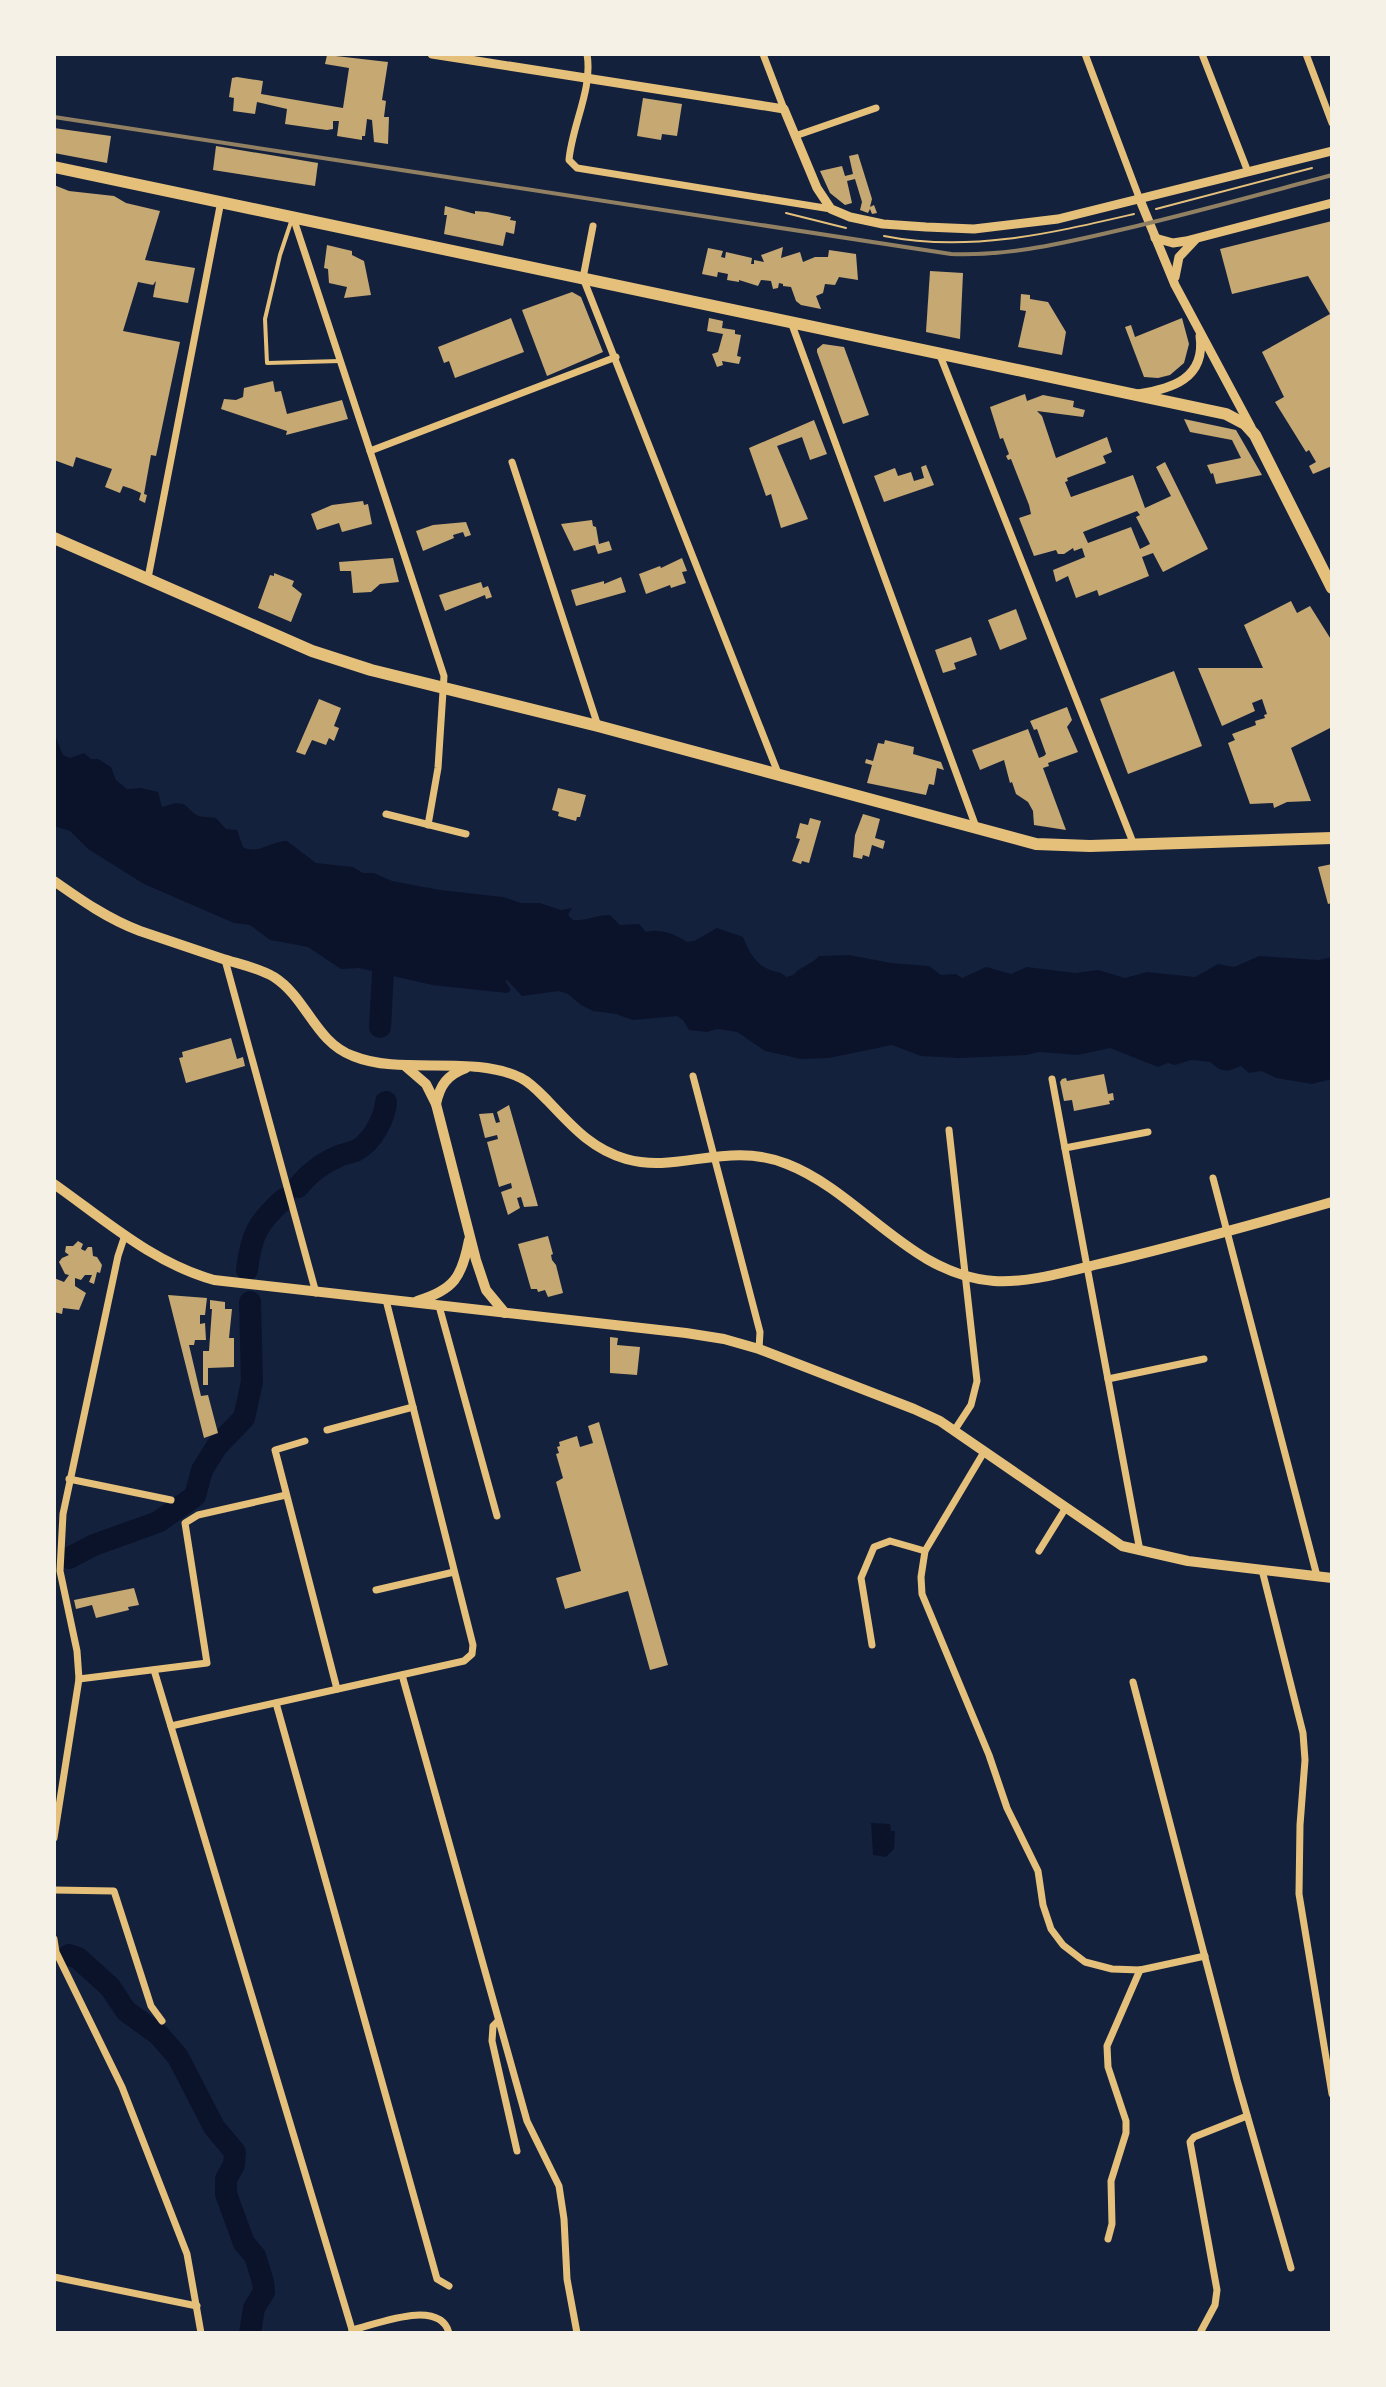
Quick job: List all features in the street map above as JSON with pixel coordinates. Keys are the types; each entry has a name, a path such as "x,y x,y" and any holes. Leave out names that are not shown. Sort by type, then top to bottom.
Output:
{"highway":[{"path":"54,167 1226,414 1245,424 1255,435 1332,588"},
{"path":"54,538 312,651 371,670 598,726 1036,844 1134,845 1332,838"}],"main road":[{"path":"54,881 122,923 264,972 290,990 321,1033 339,1050 354,1057 504,1072 529,1082 581,1136 605,1152 621,1158 660,1162 735,1153 765,1157 806,1171 917,1253 944,1268 967,1275 991,1281 1015,1281 1088,1266 1332,1202"},
{"path":"402,1063 426,1084 436,1104 469,1238 486,1290 505,1313"},
{"path":"436,1104 442,1083 456,1072 470,1067"},
{"path":"54,1184 169,1263 199,1276 316,1293 686,1333 759,1349 914,1409 954,1431 1122,1546 1188,1561 1332,1578"},
{"path":"411,1303 436,1294 455,1282 462,1272 469,1238"}],"street":[{"path":"432,54 784,109"},
{"path":"587,54 587,78 570,146 569,160 577,168 831,209 850,217 883,224 974,229 1043,222 1116,207 1332,151"},
{"path":"763,54 817,188 831,209"},
{"path":"1085,54 1147,222 1175,285 1255,435"},
{"path":"1202,54 1248,172"},
{"path":"1306,54 1332,123"},
{"path":"795,136 876,108"},
{"path":"1147,222 1152,203 1159,195"},
{"path":"148,578 221,201"},
{"path":"1155,238 1173,243 1196,239 1332,203"},
{"path":"1116,207 1127,209 1147,222"},
{"path":"293,217 442,666 444,688 438,768 428,825"},
{"path":"593,226 583,278 779,775"},
{"path":"1175,285 1175,268 1179,257 1196,239"},
{"path":"791,322 977,829"},
{"path":"1194,368 1200,348 1198,329"},
{"path":"939,353 1134,845"},
{"path":"370,451 616,357"},
{"path":"1132,394 1171,387 1194,368 1207,363 1220,369"},
{"path":"512,462 598,726"},
{"path":"386,814 466,834"},
{"path":"225,960 316,1293"},
{"path":"693,1076 760,1332 759,1349"},
{"path":"1052,1079 1140,1551"},
{"path":"949,1130 977,1381 971,1405 954,1431"},
{"path":"1065,1148 1148,1132"},
{"path":"1213,1178 1317,1576"},
{"path":"54,1838 79,1679 77,1651 60,1571 63,1514 125,1235"},
{"path":"171,1726 464,1661 472,1654 473,1645 386,1300"},
{"path":"439,1306 497,1516"},
{"path":"1108,1379 1204,1359"},
{"path":"327,1430 413,1407"},
{"path":"305,1441 275,1450 337,1689"},
{"path":"984,1452 925,1551 921,1577 927,1609 989,1755 1007,1808 1038,1871 1043,1905 1051,1929 1073,1955 1085,1962 1112,1969 1140,1970 1205,1956"},
{"path":"69,1479 171,1500"},
{"path":"79,1679 207,1663 185,1529 190,1518 286,1495"},
{"path":"1039,1551 1065,1509"},
{"path":"872,1645 861,1578 874,1547 890,1541 925,1551"},
{"path":"1262,1570 1303,1733 1305,1760 1299,1894 1332,2094"},
{"path":"376,1590 454,1572"},
{"path":"154,1670 353,2332 423,2314 435,2316 448,2329"},
{"path":"402,1675 527,2121 559,2186 567,2279 577,2333"},
{"path":"1133,1682 1247,2116 1291,2268"},
{"path":"276,1703 437,2279 449,2286"},
{"path":"54,1890 114,1891 151,2006 162,2021"},
{"path":"54,1939 55,1952 127,2101 187,2254 201,2333"},
{"path":"1108,2239 1112,2224 1111,2181 1126,2133 1126,2121 1108,2067 1107,2046 1140,1970"},
{"path":"498,2021 493,2026 492,2041 517,2151"},
{"path":"1200,2333 1215,2305 1217,2290 1190,2142 1194,2137 1247,2116"},
{"path":"54,2277 197,2306"}],"lane":[{"path":"293,217 280,255 265,319 267,363 340,361"}],"water":[{"path":"54,733 63,755 70,758 84,753 91,759 98,759 111,767 116,780 127,789 158,792 162,807 184,804 198,816 216,818 226,829 237,830 243,847 249,849 287,841 316,863 353,867 392,881 440,890 503,897 521,903 540,903 561,910 572,908 568,915 573,920 610,915 620,925 639,924 646,932 668,933 687,942 717,928 743,937 759,963 786,977 819,956 849,955 929,966 941,975 956,974 962,978 986,967 1011,974 1027,967 1075,973 1098,970 1125,978 1147,972 1195,977 1218,964 1234,967 1259,956 1319,960 1332,957 1332,1079 1312,1084 1276,1078 1262,1071 1249,1073 1241,1066 1228,1071 1210,1062 1191,1060 1158,1067 1110,1048 1078,1055 1039,1052 959,1058 921,1056 892,1045 829,1058 801,1059 765,1051 737,1032 689,1030 677,1016 633,1020 593,1011 559,991 522,996 507,980 511,990 507,993 432,985 359,968 341,969 308,947 270,940 250,925 234,923 144,884 88,849 70,831 54,826"},
{"path":"871,1823 890,1824 891,1831 895,1831 894,1849 886,1857 873,1855"}],"building":[{"path":"327,55 388,62 382,100 386,101 384,117 389,117 388,144 374,142 372,120 367,119 362,140 337,136 339,121 333,121 333,129 327,130 285,124 287,109 257,102 255,114 233,111 234,98 229,97 232,78 237,77 263,81 261,94 343,108 349,68 325,64"},
{"path":"643,98 682,104 677,136 662,134 661,140 637,136"},
{"path":"54,128 111,136 107,163 54,153"},
{"path":"216,146 318,163 315,186 213,170"},
{"path":"858,154 872,199 870,207 874,205 877,213 872,214 870,209 868,213 860,210 862,202 855,179 847,181 852,203 845,205 830,193 820,171 842,166 845,176 853,174 849,156"},
{"path":"54,185 69,191 114,196 126,203 160,211 145,260 195,268 188,303 153,297 156,281 153,285 138,282 123,331 180,342 156,456 151,455 145,503 139,500 141,493 132,489 123,486 120,493 105,487 112,469 76,457 73,467 54,460"},
{"path":"445,206 475,214 475,211 511,217 510,220 516,221 514,234 506,232 503,246 444,234"},
{"path":"1332,221 1332,466 1313,474 1309,466 1316,462 1309,450 1306,452 1275,402 1284,397 1262,352 1330,314 1308,276 1232,294 1220,249"},
{"path":"327,245 352,251 352,255 364,261 371,295 344,298 347,287 329,283 328,269 324,268"},
{"path":"783,247 781,258 800,252 803,262 815,257 828,257 829,250 856,254 858,280 839,277 835,285 825,284 823,293 816,296 821,309 801,305 796,301 791,287 783,284 779,283 778,288 773,289 771,281 761,280 758,286 727,280 728,274 718,272 717,277 702,274 708,248 723,251 721,257 725,258 726,252 752,258 751,264 754,264 754,260 764,262 761,255"},
{"path":"930,271 963,273 960,339 926,332"},
{"path":"572,292 581,297 603,352 547,376 522,310"},
{"path":"1021,294 1048,302 1066,332 1062,355 1018,347 1026,311 1020,310"},
{"path":"511,318 524,352 455,378 449,361 444,363 438,347"},
{"path":"709,318 723,321 722,328 735,330 735,334 741,335 737,356 741,357 739,364 722,361 723,365 717,367 712,354 718,352 723,334 707,331"},
{"path":"1182,318 1189,344 1184,363 1170,375 1144,377 1125,327 1131,325 1135,337"},
{"path":"823,344 844,347 869,415 843,424 817,352"},
{"path":"273,381 275,392 281,391 287,414 342,400 348,419 286,435 287,431 221,409 224,399 243,397 244,388"},
{"path":"1025,394 1027,401 1043,395 1074,401 1073,407 1085,410 1083,417 1037,411 1042,416 1056,458 1107,437 1112,452 1103,456 1106,463 1067,478 1065,482 1071,497 1133,475 1145,508 1171,496 1156,467 1165,462 1208,549 1163,572 1153,553 1142,557 1149,576 1099,596 1097,590 1076,598 1068,576 1056,582 1053,570 1085,557 1082,548 1074,551 1073,548 1064,554 1058,554 1056,550 1034,556 1019,518 1031,514 1029,505 1011,459 1008,460 1006,456 1009,454 1003,438 1000,439 990,407","holes":["1137,511 1140,515 1136,517 1150,544 1140,549 1131,527 1088,543 1083,532"]},
{"path":"1184,419 1236,430 1262,475 1216,484 1207,465 1241,458 1232,440 1190,432"},
{"path":"814,420 827,454 810,460 802,437 777,446 808,519 781,528 771,494 766,496 749,448"},
{"path":"926,465 934,485 884,502 874,476 895,468 898,476 911,472 914,481 924,478 921,467"},
{"path":"363,501 364,505 368,504 372,524 342,532 339,523 317,530 311,514 332,505"},
{"path":"592,520 599,544 609,541 612,550 598,554 595,545 574,551 561,524"},
{"path":"466,522 471,535 465,537 463,532 453,535 454,538 423,551 416,531 433,525"},
{"path":"393,558 399,582 380,584 371,592 353,593 351,571 340,571 339,562"},
{"path":"682,558 687,571 682,572 686,583 646,594 639,574"},
{"path":"274,573 294,581 292,586 302,594 291,622 258,608 270,575 274,576"},
{"path":"621,577 626,592 576,606 571,590 604,581 604,584"},
{"path":"481,582 483,588 488,586 492,597 486,599 485,595 445,611 439,595"},
{"path":"1291,601 1297,613 1310,606 1332,641 1332,727 1291,748 1311,801 1287,802 1274,808 1273,803 1250,804 1228,743 1235,740 1232,734 1265,718 1267,714 1262,699 1252,703 1255,711 1222,726 1198,668 1263,668 1244,625"},
{"path":"1016,609 1027,639 1000,650 988,620"},
{"path":"971,637 977,655 954,663 956,669 943,673 935,650"},
{"path":"1174,671 1202,746 1128,774 1100,699"},
{"path":"319,699 341,708 334,726 339,728 334,741 329,738 326,745 312,740 305,755 296,752"},
{"path":"1067,707 1072,720 1067,727 1078,752 1048,763 1049,766 1043,768 1066,830 1034,825 1033,811 1028,802 1016,794 1004,760 980,770 972,750 1028,729 1039,758 1044,756 1046,754 1037,729 1034,730 1030,721"},
{"path":"885,740 914,747 913,754 941,762 944,770 937,768 934,785 929,784 926,795 867,783 872,765 865,763 866,759 873,761 878,743 884,744"},
{"path":"558,788 586,795 576,821 558,816 559,812 552,810"},
{"path":"863,814 880,819 875,838 885,841 883,849 872,845 869,857 863,855 862,859 853,857 855,835"},
{"path":"810,818 821,821 809,863 802,861 801,864 792,861 800,839 796,838 800,823 808,825"},
{"path":"1332,864 1332,903 1328,904 1318,867"},
{"path":"231,1038 237,1059 243,1057 245,1066 186,1083 179,1058 183,1057 182,1052"},
{"path":"1104,1074 1108,1094 1113,1093 1114,1100 1109,1101 1110,1104 1074,1111 1072,1100 1064,1101 1062,1079 1066,1078 1067,1081"},
{"path":"509,1105 538,1206 524,1207 521,1197 517,1198 520,1208 508,1215 501,1192 512,1188 511,1183 499,1187 487,1142 498,1139 497,1135 485,1138 479,1114 493,1113 496,1123 500,1122 497,1112"},
{"path":"548,1236 563,1293 548,1297 545,1290 538,1292 531,1289 518,1244"},
{"path":"78,1241 85,1251 92,1247 93,1256 102,1265 100,1273 97,1272 94,1284 89,1282 92,1275 85,1275 81,1280 75,1278 75,1286 86,1293 79,1310 63,1308 62,1314 54,1312 54,1278 64,1282 69,1275 65,1274 59,1262 69,1255 65,1252 66,1246 73,1246"},
{"path":"168,1295 207,1298 205,1315 200,1315 200,1324 205,1323 206,1340 195,1340 194,1345 189,1345 201,1396 208,1395 218,1433 204,1438"},
{"path":"210,1300 225,1302 225,1309 232,1309 229,1338 234,1338 234,1367 208,1368 208,1385 203,1385 203,1351 209,1351"},
{"path":"610,1337 618,1338 617,1345 640,1347 637,1375 610,1373"},
{"path":"599,1422 668,1665 650,1670 628,1591 565,1609 556,1578 581,1571 556,1482 563,1478 557,1447 560,1446 559,1442 577,1436 580,1447 593,1443 588,1426"},
{"path":"134,1588 139,1605 128,1607 129,1610 96,1618 92,1605 76,1609 74,1600"}],"waterway":[{"path":"380,1027 383,973"},
{"path":"298,1187 321,1165 357,1150 368,1141 380,1122 386,1102"},
{"path":"247,1270 257,1230 284,1199"},
{"path":"69,1558 94,1545 158,1522 195,1496 202,1470 217,1446 244,1418 252,1382 250,1302"},
{"path":"69,1955 78,1958 110,1987 126,2011 159,2035 178,2057 214,2127 235,2152 234,2165 226,2179 226,2194 244,2243 255,2256 264,2292 254,2308 250,2333"}],"railway":[{"path":"54,117 951,254 1030,249 1068,242 1332,175"}]}
